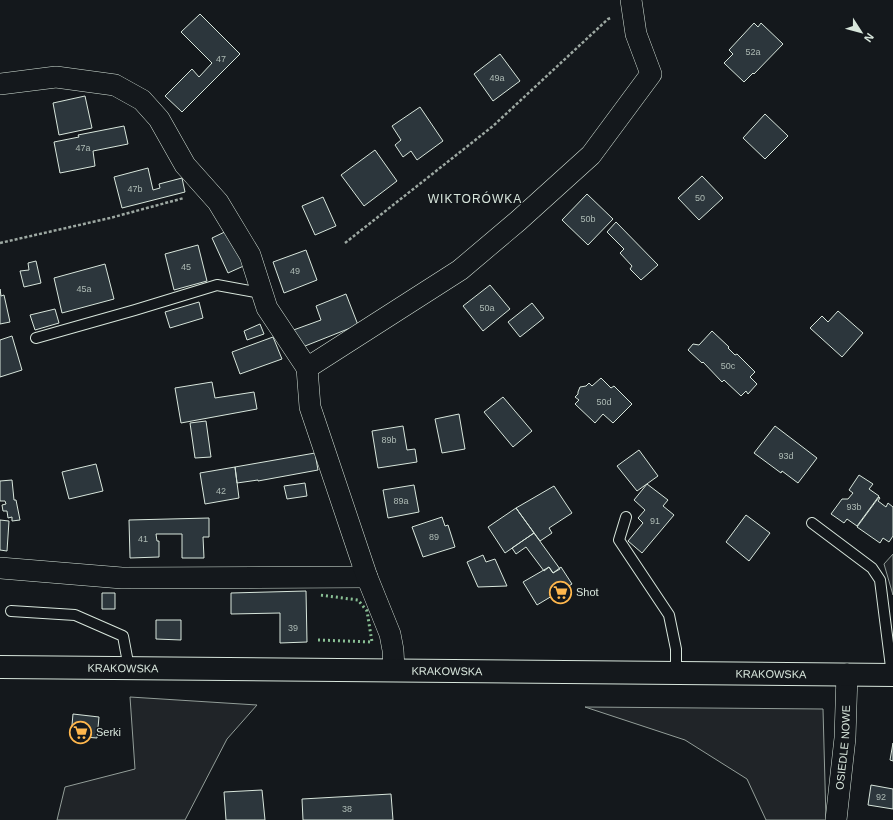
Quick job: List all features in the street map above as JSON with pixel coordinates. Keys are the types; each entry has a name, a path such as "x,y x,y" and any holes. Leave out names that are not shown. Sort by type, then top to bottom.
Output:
{"main road":[{"name":"KRAKOWSKA","path":"0,667 893,675"}],"street":[{"path":"307,368 460,270 518,221 591,154 651,74 636,34 632,9"},
{"path":"0,84 56,77 115,85 142,100 159,119 185,165 218,202 250,255 267,308 307,368 310,407 367,577 390,634 393,650 394,670"},
{"path":"0,568 122,578 367,577"},
{"name":"OSIEDLE NOWE","path":"836,820 845,738 847,674"}],"lane":[{"path":"36,338 217,286 261,293"},
{"path":"626,517 619,540 669,615 676,649 676,673"},
{"path":"812,523 872,568 880,580 893,675"},
{"path":"11,611 75,615 123,636 129,668"}],"path":[{"path":"345,244 493,126 608,18 632,9"},
{"path":"0,243 110,218 209,192"}],"shaded area":[{"path":"893,554 893,595 884,564"},
{"path":"130,697 257,705 227,739 185,820 57,820 65,787 135,769"},
{"path":"585,707 823,709 826,820 766,820 747,779 685,740"}],"building":[{"path":"200,14 240,54 182,112 165,96 192,69 199,77 212,63 181,32"},
{"path":"754,23 758,27 761,23 783,44 754,74 753,73 744,82 724,63 733,54 729,50"},
{"path":"500,54 520,81 493,101 474,74"},
{"path":"85,96 92,128 59,135 53,103"},
{"path":"420,107 443,141 417,160 411,151 403,157 395,145 401,140 392,126"},
{"path":"765,114 788,136 765,159 743,138"},
{"path":"124,126 128,144 93,151 95,166 60,173 54,142 79,137 78,135"},
{"path":"375,150 397,181 364,206 341,175"},
{"path":"148,168 153,190 160,188 159,184 182,178 185,192 122,208 114,177"},
{"path":"702,176 723,198 699,220 678,198"},
{"path":"587,194 613,219 588,245 562,220"},
{"path":"323,197 336,226 315,235 302,206"},
{"path":"616,222 658,265 641,280 630,269 632,266 620,253 624,249 607,232"},
{"path":"231,229 248,264 228,273 212,238"},
{"path":"198,245 207,281 174,290 165,254"},
{"path":"306,250 317,280 284,293 273,262"},
{"path":"36,261 41,283 24,287 20,271 29,270 28,263"},
{"path":"105,264 114,299 62,313 54,278"},
{"path":"490,285 510,309 483,331 463,306"},
{"path":"0,289 1,296 4,295 10,322 0,324"},
{"path":"346,294 358,325 295,350 288,332 321,320 316,306"},
{"path":"199,302 203,318 170,328 165,312"},
{"path":"532,303 544,318 520,337 508,322"},
{"path":"55,309 59,323 35,330 30,315"},
{"path":"838,311 863,333 842,357 810,328 822,316 828,322"},
{"path":"260,324 264,334 247,340 244,331"},
{"path":"712,331 729,347 728,348 735,355 737,354 755,372 750,377 757,384 748,394 746,391 741,396 724,380 722,382 703,362 702,363 688,350 693,344 699,345"},
{"path":"12,336 22,370 0,377 0,340"},
{"path":"273,337 282,359 240,374 232,352"},
{"path":"601,378 611,388 614,386 632,404 613,423 603,414 595,423 575,404 579,400 575,397 578,394 580,387 586,386 589,383 592,386"},
{"path":"212,382 215,398 254,392 257,409 181,423 175,388"},
{"path":"503,397 532,431 513,447 484,412"},
{"path":"459,414 465,449 442,453 435,419"},
{"path":"206,421 211,457 195,458 190,423"},
{"path":"403,426 407,450 415,449 417,462 378,468 372,431"},
{"path":"775,426 817,458 798,483 782,471 781,473 754,453"},
{"path":"639,450 658,476 637,491 617,466"},
{"path":"315,453 318,470 258,481 237,483 235,467"},
{"path":"96,464 103,491 69,499 62,472"},
{"path":"235,467 239,498 205,504 200,473"},
{"path":"859,475 873,484 869,489 879,496 857,526 847,519 844,523 831,514 842,499 848,499 853,493 849,490"},
{"path":"12,480 14,500 16,500 20,520 12,521 12,517 8,518 7,511 3,511 2,505 6,504 5,501 0,501 0,481"},
{"path":"305,483 307,496 287,499 284,486"},
{"path":"647,484 668,500 663,506 674,515 642,553 628,541 643,523 638,518 645,510 634,500"},
{"path":"414,485 419,512 388,518 383,490"},
{"path":"554,486 572,513 549,528 552,533 540,541 516,508"},
{"path":"879,497 880,498 878,501 886,507 888,503 893,507 893,536 889,542 883,538 880,543 857,527"},
{"path":"516,508 534,533 505,553 488,527"},
{"path":"746,515 770,533 749,561 726,542"},
{"path":"442,517 445,526 448,525 455,547 423,557 412,527"},
{"path":"209,518 209,537 203,537 204,558 182,558 182,534 156,534 157,541 159,541 159,557 130,558 129,520"},
{"path":"0,520 9,521 7,551 0,550"},
{"path":"534,533 560,569 553,573 549,567 544,571 526,547 516,554 512,548"},
{"path":"483,555 486,562 495,559 507,586 478,587 467,562"},
{"path":"549,567 553,573 561,567 572,584 537,605 523,582"},
{"path":"306,591 307,642 280,643 280,613 231,614 231,593"},
{"path":"102,593 115,593 115,609 102,609"},
{"path":"156,620 181,620 181,640 156,639"},
{"path":"73,714 99,717 97,738 71,736"},
{"path":"893,743 893,761 890,760"},
{"path":"871,785 893,789 893,809 868,805"},
{"path":"262,790 265,820 226,820 224,792"},
{"path":"391,794 393,820 303,820 302,799"}],"hedge":[{"path":"318,640 372,642 367,611 358,600 320,595"}],"place":[{"name":"Shot","path":"560,592"},
{"name":"Serki","path":"81,732"}],"district":[{"name":"WIKTORÓWKA","path":"475,199"}]}
